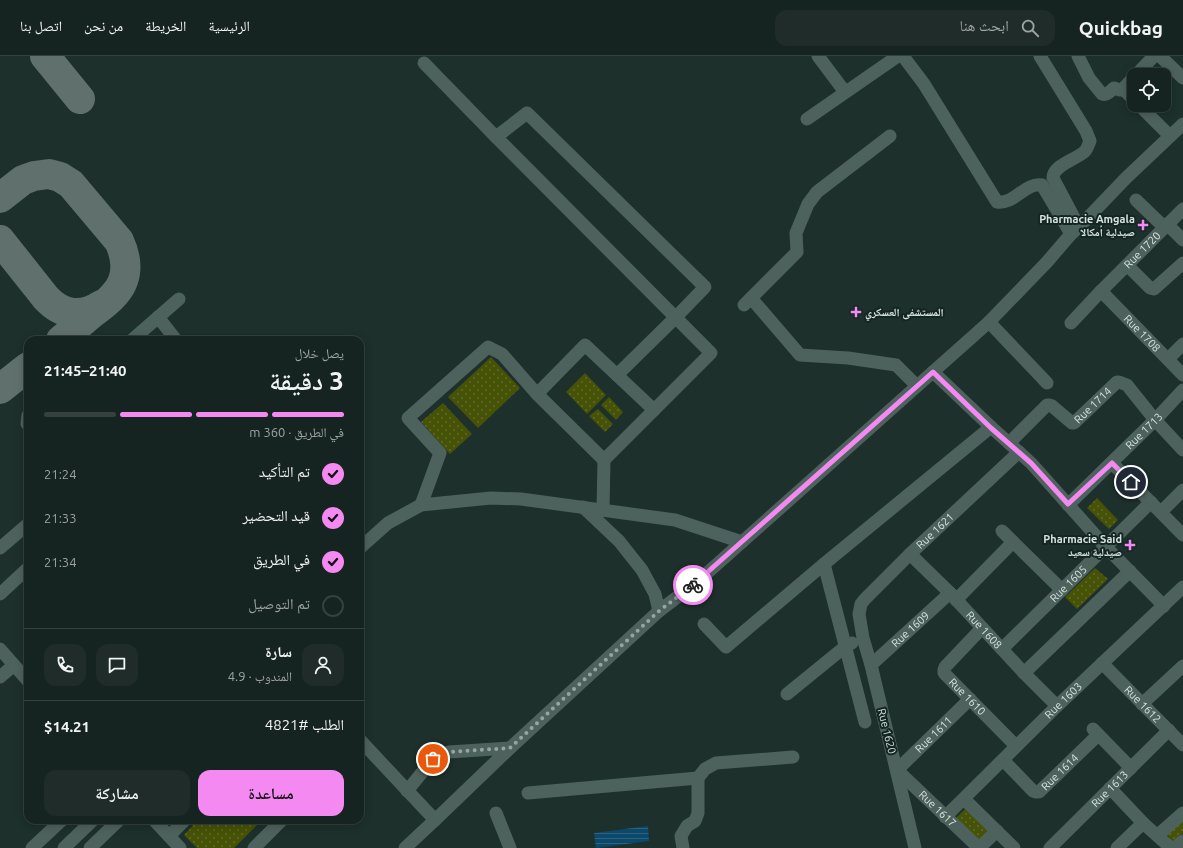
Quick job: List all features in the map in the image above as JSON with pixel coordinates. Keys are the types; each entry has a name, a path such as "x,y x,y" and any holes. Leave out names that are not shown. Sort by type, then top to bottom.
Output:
{"street":[{"path":"818,56 845,92"},
{"path":"807,119 898,56"},
{"path":"903,56 924,84 996,202 1002,203 1031,186 1036,184 1042,185 1075,230"},
{"path":"1040,56 1086,131 1090,141 1085,152 1056,170 1053,174 1053,178 1075,230"},
{"path":"1143,68 1154,56"},
{"path":"1160,56 1183,78"},
{"path":"1080,57 1089,78 1102,94 1107,94 1114,88 1123,90 1127,94"},
{"path":"424,63 711,353 604,460 603,510"},
{"path":"1123,90 1127,85"},
{"path":"1146,112 1170,136"},
{"path":"496,137 527,113 705,287 676,318 617,375"},
{"path":"405,848 510,748 659,611 697,582 989,322 1047,262 1075,230 1126,178 1183,124"},
{"path":"890,136 817,192 808,204 796,233 796,252 747,301 800,355 848,358 896,364 917,386"},
{"path":"1136,200 1183,240"},
{"name":"Rue 1720","path":"1070,324 1183,209"},
{"path":"1127,265 1150,288 1154,289 1183,263"},
{"name":"Rue 1708","path":"1101,291 1183,375"},
{"path":"137,336 179,299"},
{"path":"158,317 173,336"},
{"path":"989,322 1046,383"},
{"path":"1168,359 1183,344"},
{"path":"537,394 585,345 654,410"},
{"path":"421,505 440,453 408,418 488,347 502,354 537,394 604,460"},
{"path":"933,372 1048,480 1105,546 1164,606"},
{"name":"Rue 1714","path":"1009,443 1046,405 1052,406 1072,423 1074,423 1117,382 1127,385 1155,420"},
{"name":"Rue 1713","path":"1068,504 1112,463 1183,390"},
{"path":"1155,420 1183,450"},
{"path":"704,624 726,647 824,564 991,428"},
{"name":"Rue 1621","path":"860,614 861,604 865,599 910,554 1019,452"},
{"path":"1112,463 1183,535"},
{"path":"1161,512 1183,490"},
{"path":"364,544 388,523 421,505 491,498 521,499 675,520 742,542"},
{"name":"Rue 1605","path":"1002,649 1151,502"},
{"path":"583,507 619,541 642,570 655,594 659,611"},
{"path":"0,548 24,527"},
{"path":"1002,531 1062,590"},
{"name":"Rue 1609","path":"871,665 1014,542"},
{"name":"Rue 1608","path":"910,554 953,596 1024,673 1058,706"},
{"path":"824,564 866,722"},
{"path":"1024,673 1130,571"},
{"path":"0,594 24,572"},
{"name":"Rue 1603","path":"945,817 1016,746 1183,587"},
{"name":"Rue 1620","path":"860,614 863,638 871,665 915,848"},
{"name":"Rue 1610","path":"982,628 945,667 944,673 1016,746"},
{"path":"787,694 846,646 863,638"},
{"path":"0,649 24,676"},
{"name":"Rue 1612","path":"1102,663 1183,745"},
{"path":"0,677 14,665"},
{"path":"1142,704 1183,666"},
{"name":"Rue 1611","path":"897,770 970,699"},
{"name":"Rue 1613","path":"1050,848 1169,730"},
{"name":"Rue 1614","path":"1003,760 1033,791 1039,792 1095,732 1131,768"},
{"path":"364,744 435,820"},
{"path":"407,791 433,759 449,752 510,748"},
{"path":"683,848 681,836 687,826 695,821 698,813 698,778 705,768 716,762 793,757"},
{"name":"Rue 1617","path":"897,770 979,848 997,831"},
{"path":"528,793 698,778"},
{"path":"1110,788 1143,823 1171,848"},
{"path":"964,799 1014,848"},
{"path":"496,813 510,848"},
{"path":"1158,835 1183,813"},
{"path":"1117,848 1143,823"},
{"path":"32,848 58,824"},
{"path":"64,848 88,824"},
{"path":"90,848 115,824"},
{"path":"158,824 180,848"},
{"path":"169,836 181,824"},
{"path":"254,848 278,824"},
{"path":"47,834 60,848"},
{"path":"1175,848 1183,840"}],"green space":[{"path":"491,357 520,388 478,428 448,397"},
{"path":"585,373 606,395 587,414 566,392"},
{"path":"609,397 623,412 616,420 601,405"},
{"path":"443,403 472,434 450,454 421,422"},
{"path":"598,409 613,424 605,432 589,416"},
{"path":"1097,498 1118,520 1109,529 1087,508"},
{"path":"1095,568 1108,579 1077,609 1065,597"},
{"path":"965,809 989,832 979,843 955,819"},
{"path":"1179,819 1183,823 1183,833 1173,842 1165,832"},
{"path":"194,824 258,824 234,848 197,848 184,835"}],"water":[{"path":"648,826 649,841 596,848 594,833"}],"taxiway":[{"path":"45,56 80,99"},
{"path":"0,198 23,180 34,176 49,174 60,177 71,184 119,241 125,263 122,283 107,302 66,336"},
{"path":"0,240 52,304 72,313 86,312 101,305"},
{"path":"0,389 24,370"}],"way so far":[{"path":"433,759 449,752 510,748 659,611 693,585"}],"place":[{"name":"Pharmacie Amgala صيدلية أمكالا","path":"1143,225"},
{"name":"المستشفى العسكري","path":"856,312"},
{"name":"Pharmacie Said صيدلية سعيد","path":"1130,545"}],"route":[{"path":"693,585 933,372 991,428 1031,463 1048,480 1068,504 1112,463 1131,482"}]}
